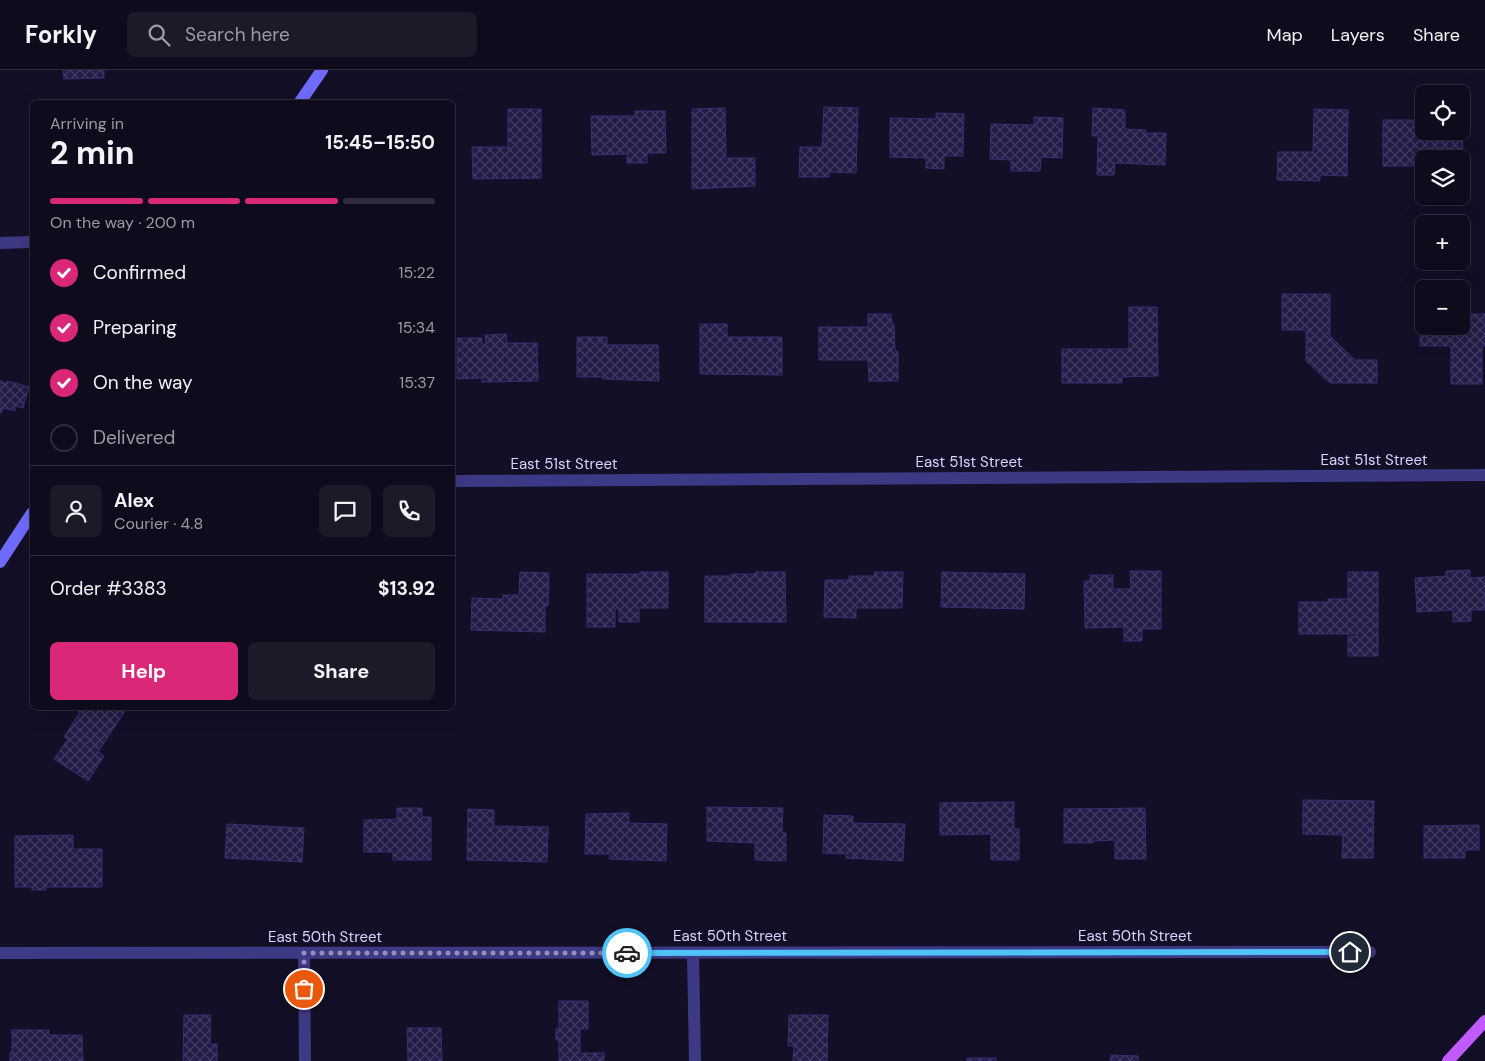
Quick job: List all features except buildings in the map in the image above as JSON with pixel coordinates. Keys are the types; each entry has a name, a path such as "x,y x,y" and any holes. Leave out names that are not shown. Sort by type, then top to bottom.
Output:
{"main road":[{"path":"301,100 322,70"},
{"path":"0,562 30,516"},
{"path":"1448,1061 1485,1021"}],"street":[{"path":"0,243 30,242"},
{"name":"East 51st Street","path":"455,481 1485,476"},
{"name":"East 50th Street","path":"0,953 1370,952"},
{"path":"304,953 305,1061"},
{"path":"693,953 695,1061"}],"way so far":[{"path":"304,989 304,953 627,953"}],"route":[{"path":"627,953 1350,952"}]}
